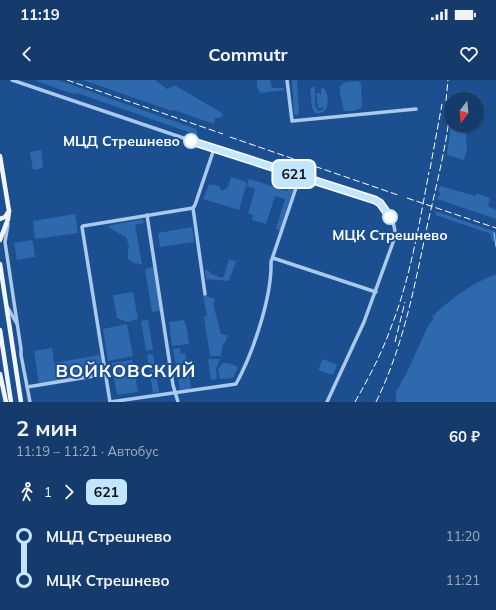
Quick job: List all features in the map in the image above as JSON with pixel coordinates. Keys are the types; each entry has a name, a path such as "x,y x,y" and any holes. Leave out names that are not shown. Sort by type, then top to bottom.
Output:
{"main road":[{"path":"0,156 9,211 8,219 0,240"},
{"path":"0,218 4,217 9,211"},
{"path":"0,264 20,402"},
{"path":"0,330 10,402"},
{"path":"0,374 6,402"}],"street":[{"path":"12,80 214,149 375,200 380,203 390,217 395,233 376,292 362,327 327,402"},
{"path":"287,80 292,122 416,109"},
{"path":"205,294 193,208 214,149"},
{"path":"193,208 82,227 110,402 236,384 262,318 272,276 271,262 300,176"},
{"path":"148,216 173,385 178,402"},
{"path":"8,219 5,242 21,355 30,402"},
{"path":"273,258 376,292"},
{"path":"6,306 18,326"},
{"path":"27,387 106,374"},
{"path":"0,388 4,393"}],"shaded area":[{"path":"36,80 58,80 196,129 198,134 197,135 80,94 70,93"},
{"path":"83,80 155,80 167,89 176,86 222,113 223,116 220,118 215,118 214,124"},
{"path":"257,80 270,80 272,88 283,88 285,90 260,93 257,87"},
{"path":"292,80 298,80 299,113 297,116 294,114"},
{"path":"357,81 361,83 362,106 356,110 344,111 340,86 346,82"},
{"path":"315,87 315,106 318,111 323,109 322,103 322,108 318,108 316,93 320,93 321,98 321,89 324,88 326,92 328,101 324,112 315,113 313,111 310,89"},
{"path":"450,132 466,132 467,149 464,160 447,155"},
{"path":"41,150 43,168 33,170 30,152"},
{"path":"231,177 247,182 239,210 203,199 209,184 219,186 222,191 228,187"},
{"path":"249,179 287,191 291,182 295,183 280,230 276,229 285,199 275,196 266,224 252,220 253,215 248,213 255,189 247,186"},
{"path":"440,186 476,196 477,193 490,198 488,206 496,210 496,219 437,199 441,193 438,191"},
{"path":"435,211 496,232 496,242 492,241 491,234 436,215"},
{"path":"75,214 78,233 35,239 33,221"},
{"path":"143,219 144,223 135,225 142,264 139,265 138,263 135,264 128,259 128,248 131,249 126,237 107,226"},
{"path":"192,227 194,242 160,247 158,233"},
{"path":"31,240 33,242 35,257 17,260 14,243"},
{"path":"229,260 236,261 229,281 206,279 205,271 208,270 211,274 222,278"},
{"path":"153,267 160,311 152,312 145,269"},
{"path":"496,274 496,402 396,402 396,392 428,326 434,319 432,317 462,292 478,282"},
{"path":"133,292 138,319 127,322 117,318 113,295"},
{"path":"203,295 215,299 213,304 221,334 227,335 226,341 222,346 221,356 210,356 204,317 207,316"},
{"path":"148,320 153,350 146,351 141,321"},
{"path":"184,320 189,344 172,346 169,322"},
{"path":"127,324 133,356 108,361 103,329"},
{"path":"52,348 54,363 100,355 103,374 39,384 34,351"},
{"path":"180,348 181,354 185,353 191,388 180,390 173,349"},
{"path":"153,354 159,392 153,393 147,355"},
{"path":"208,359 220,359 216,369 217,379 211,380"},
{"path":"323,359 337,365 333,375 318,370"},
{"path":"132,360 138,392 117,395 111,363"},
{"path":"223,363 228,363 238,367 233,378 220,379 218,369"}],"waterway":[{"path":"494,233 496,247"}],"railway":[{"path":"67,80 223,134"},
{"path":"447,92 448,80"},
{"path":"430,169 442,104"},
{"path":"376,402 394,359 408,314 447,132"},
{"path":"230,137 398,195"},
{"path":"355,402 378,358 397,311 413,252 429,172"},
{"path":"407,198 496,228"},
{"path":"395,342 405,302"}],"bus line":[{"name":"621","path":"191,141 375,200 380,203 390,217"}],"place":[{"name":"МЦД Стрешнево","path":"191,141"},
{"name":"МЦК Стрешнево","path":"390,217"}],"district":[{"name":"ВОЙКОВСКИЙ","path":"126,371"}]}
